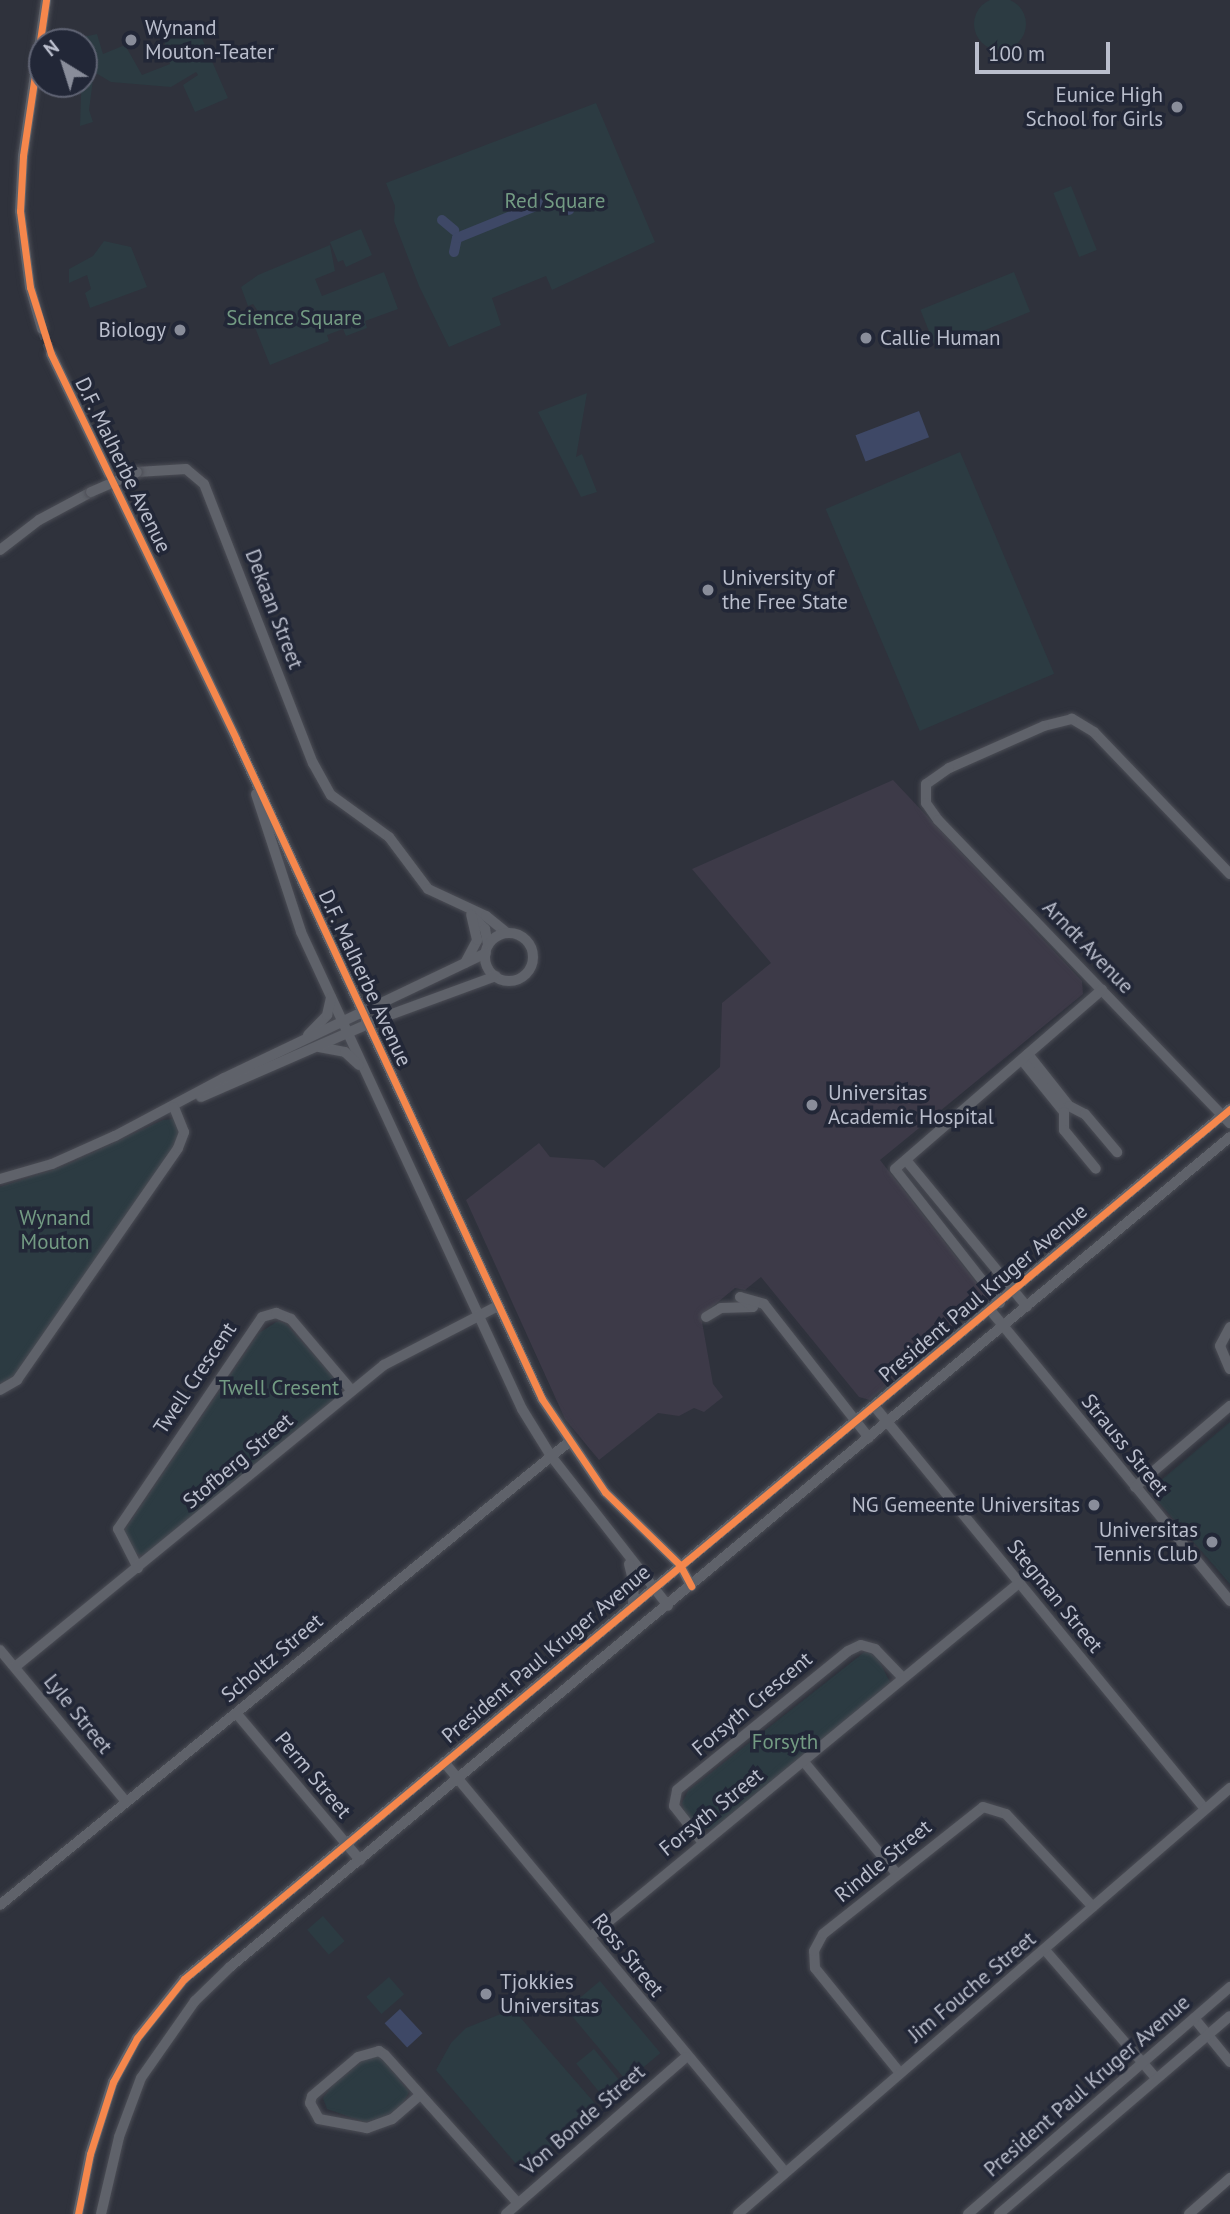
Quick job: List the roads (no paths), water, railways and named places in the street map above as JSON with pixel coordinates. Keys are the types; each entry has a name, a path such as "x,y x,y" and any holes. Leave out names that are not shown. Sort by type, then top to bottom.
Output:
{"street":[{"path":"42,329 30,287 20,211 23,156 46,0"},
{"name":"D.F. Malherbe Avenue","path":"51,354 251,774 498,1306 569,1442 621,1510 680,1565 691,1586"},
{"name":"Dekaan Street","path":"0,550 39,520 91,492 137,472 186,470 204,484 323,782 331,795 389,836 428,889 467,912 486,916 507,933"},
{"name":"Arndt Avenue","path":"1228,1116 1101,990 938,820 925,794 926,784 938,773 1044,726 1072,719 1094,732 1230,874"},
{"name":"D.F. Malherbe Avenue","path":"251,774 283,885 331,997 522,1409 551,1456 652,1590 668,1606"},
{"path":"467,912 485,929 487,949 496,976"},
{"path":"463,965 477,940 467,912"},
{"path":"0,1179 51,1164 175,1106 295,1045 364,1020 463,965 507,933 530,943 533,960 524,975 515,980 496,976 364,1020"},
{"path":"1000,1303 895,1169 1101,990"},
{"path":"295,1045 321,1023 331,997"},
{"path":"175,1106 313,1048 346,1028"},
{"path":"313,1048 345,1052 368,1076"},
{"path":"1025,1057 1069,1107 1085,1114 1117,1152"},
{"path":"1025,1057 1064,1112 1064,1129 1096,1169"},
{"path":"0,1390 17,1380 178,1149 184,1132 175,1106"},
{"name":"President Paul Kruger Avenue","path":"78,2213 90,2154 113,2082 149,2022 216,1949 1228,1116"},
{"name":"President Paul Kruger Avenue","path":"99,2214 128,2108 168,2035 230,1967 1004,1328 1230,1137"},
{"path":"906,1160 1027,1307"},
{"path":"706,1317 721,1308 753,1307 740,1297 764,1304 869,1438"},
{"name":"Stofberg Street","path":"15,1667 405,1350 498,1306"},
{"name":"Strauss Street","path":"991,1311 1230,1601"},
{"name":"Twell Crescent","path":"138,1568 117,1530 262,1317 276,1313 291,1319 352,1391"},
{"path":"1230,1327 1220,1346 1230,1369"},
{"path":"1135,1488 1230,1406"},
{"name":"Stegman Street","path":"875,1407 1205,1810"},
{"name":"Scholtz Street","path":"0,1905 569,1442"},
{"path":"626,1554 634,1584 633,1606"},
{"name":"Forsyth Street","path":"590,1937 1019,1583"},
{"name":"Forsyth Crescent","path":"703,1843 674,1805 677,1790 848,1651 861,1645 875,1649 902,1677"},
{"name":"Lyle Street","path":"0,1650 126,1802"},
{"name":"Perm Street","path":"237,1714 360,1860"},
{"name":"Ross Street","path":"444,1762 456,1782 590,1937 685,2057 785,2172"},
{"path":"804,1762 897,1874"},
{"name":"Jim Fouche Street","path":"738,2214 1230,1788"},
{"name":"Rindle Street","path":"900,2073 819,1975 813,1959 823,1934 975,1811 994,1807 1006,1814 1093,1907"},
{"path":"1045,1950 1156,2078"},
{"name":"President Paul Kruger Avenue","path":"976,2212 1230,1987"},
{"name":"President Paul Kruger Avenue","path":"999,2214 1230,2016"},
{"path":"1194,2018 1230,2062"},
{"path":"149,2022 168,2035"},
{"path":"420,2095 392,2119 367,2128 319,2119 310,2103 312,2095 358,2057 373,2050 385,2055 518,2203"},
{"name":"Von Bonde Street","path":"506,2214 685,2057"},
{"path":"1189,2214 1230,2178"},
{"path":"78,2213 99,2214"}],"water":[{"path":"919,411 929,437 866,462 856,435"},
{"path":"400,2009 423,2033 407,2047 385,2023"}],"waterway":[{"path":"454,252 457,238 548,201 569,210"},
{"path":"442,220 454,230"}],"tunnel":[{"path":"42,329 51,354"}],"place":[{"name":"Wynand Mouton-Teater","path":"131,40"},
{"name":"Eunice High School for Girls","path":"1177,107"},
{"name":"Biology","path":"180,330"},
{"name":"Callie Human","path":"866,338"},
{"name":"University of the Free State","path":"708,590"},
{"name":"Universitas Academic Hospital","path":"812,1105"},
{"name":"NG Gemeente Universitas","path":"1094,1505"},
{"name":"Universitas Tennis Club","path":"1212,1542"},
{"name":"Tjokkies Universitas","path":"486,1994"}],"park label":[{"name":"Red Square","path":"555,201"},
{"name":"Science Square","path":"294,318"},
{"name":"Wynand Mouton","path":"55,1230"},
{"name":"Twell Cresent","path":"279,1388"},
{"name":"Forsyth","path":"785,1742"}]}
